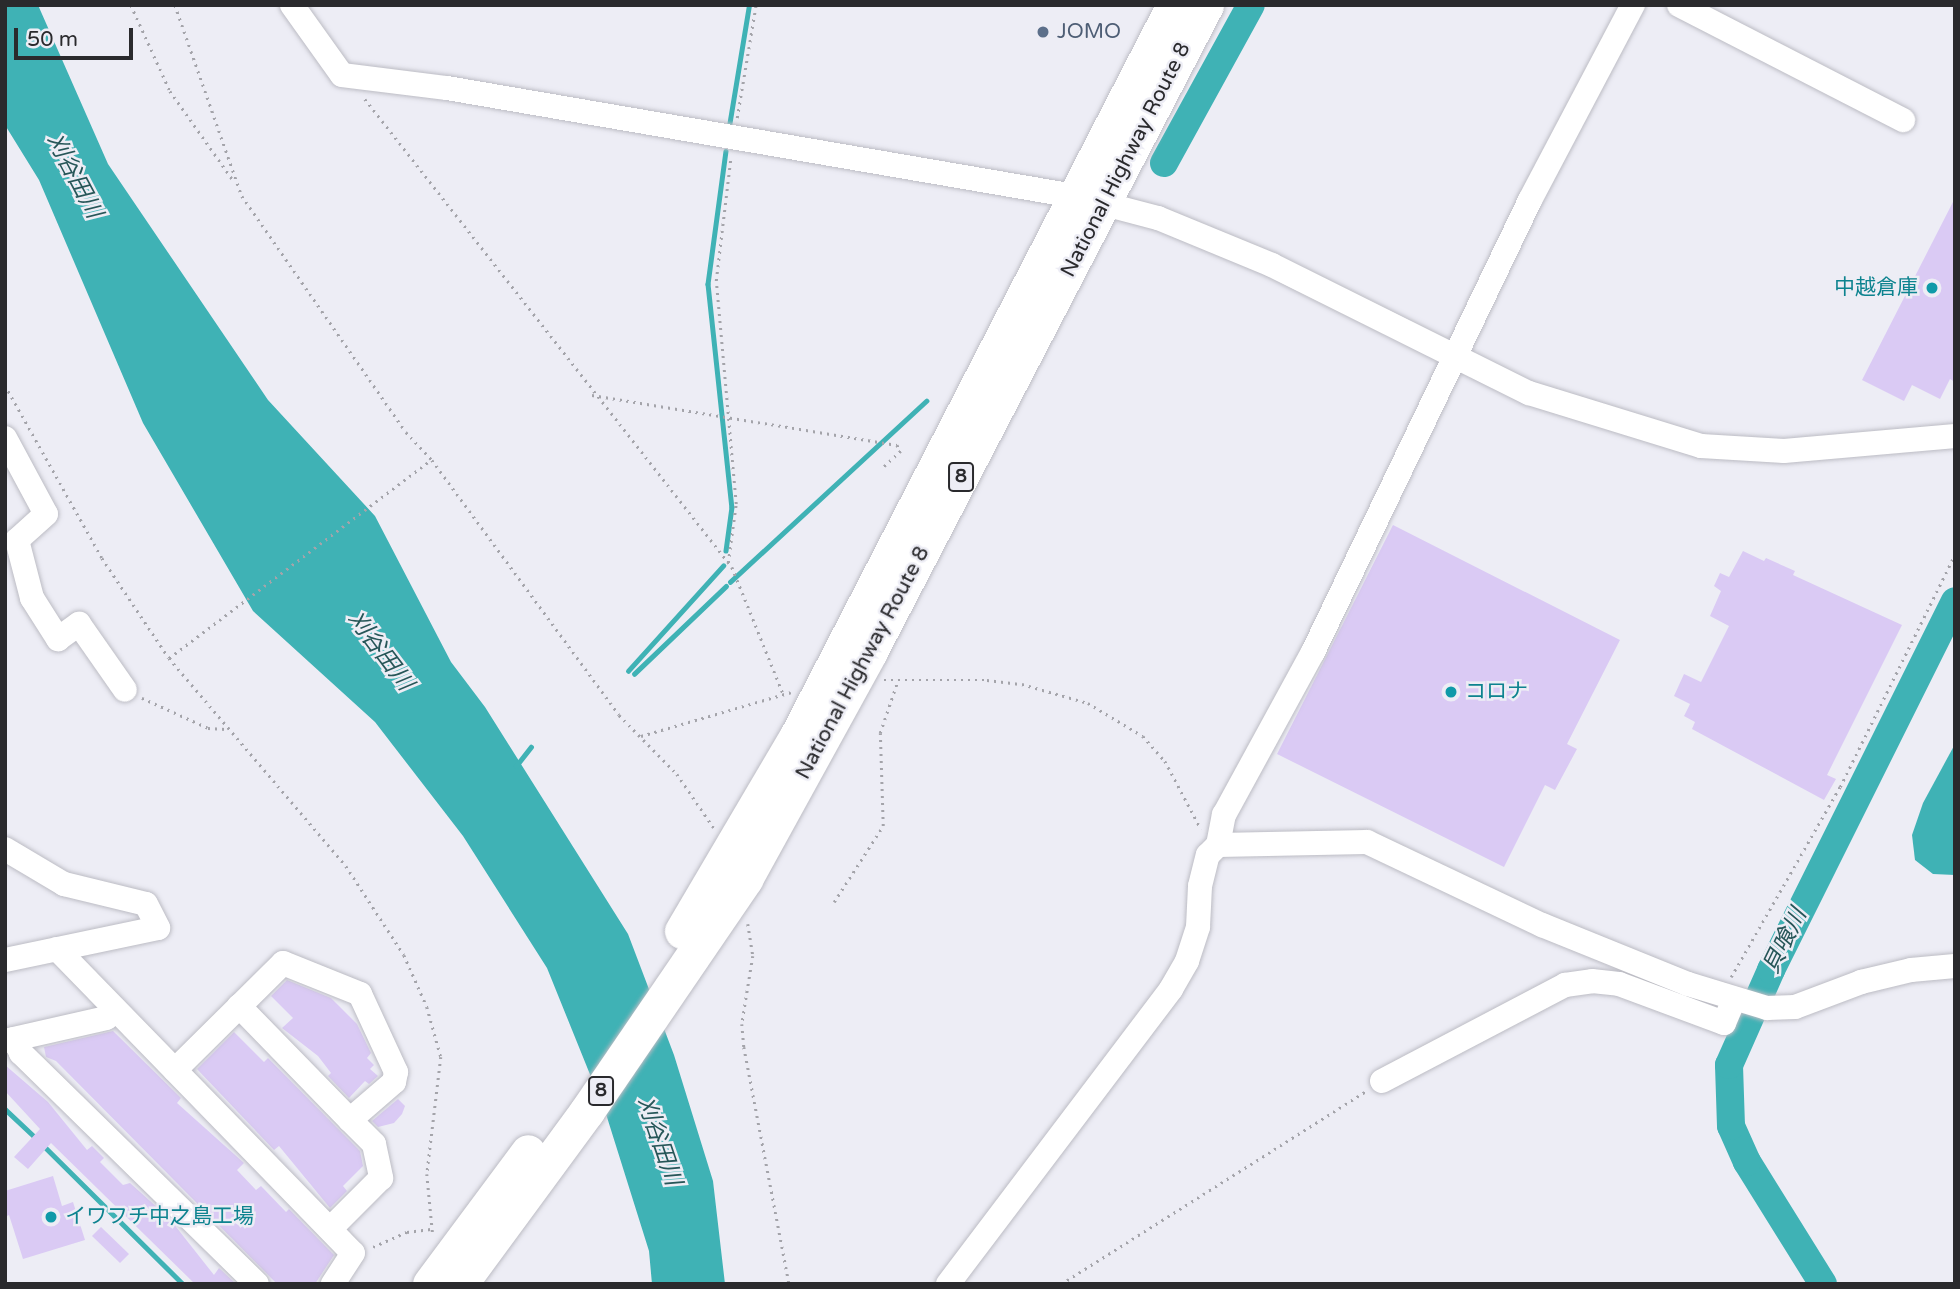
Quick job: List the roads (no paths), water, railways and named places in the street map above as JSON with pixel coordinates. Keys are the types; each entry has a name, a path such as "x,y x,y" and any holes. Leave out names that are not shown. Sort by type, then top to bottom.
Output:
{"highway":[{"name":"National Highway Route 8","path":"460,1284 492,1221 699,928 812,760 1089,199 1174,5"},
{"name":"National Highway Route 8","path":"1089,199 1206,5"},
{"name":"National Highway Route 8","path":"430,1284 492,1221"}],"street":[{"path":"292,5 342,75 1089,199 1216,239 1529,393 1701,446 1784,451 1955,436"},
{"path":"948,1284 1171,989 1187,961 1198,927 1200,886 1208,855 1218,845 1224,814 1313,652 1457,358 1530,200 1633,5"},
{"path":"1679,5 1903,120"},
{"path":"5,438 46,514 17,540 32,598 58,639 79,624 125,690"},
{"path":"1218,845 1367,842 1542,925 1732,999 1767,1008 1795,1007 1861,982 1911,970 1955,966"},
{"path":"5,849 64,884 146,904 158,928 5,960"},
{"path":"57,949 114,1011 353,1253 333,1284"},
{"path":"175,1070 283,963 360,994 396,1072 394,1082 350,1120"},
{"path":"1382,1081 1565,985 1592,981 1619,984 1724,1023 1732,999"},
{"path":"239,1006 374,1143 381,1178 330,1229"},
{"path":"114,1011 106,1018 10,1040 257,1284"}],"water":[{"name":"刈谷田川","path":"5,5 38,5 108,164 268,400 375,516 451,662 485,707 628,934 674,1055 713,1181 725,1284 652,1284 649,1251 606,1114 547,968 463,836 375,722 253,611 143,423 39,180 5,125"},
{"path":"1955,744 1955,875 1933,874 1915,860 1912,835 1923,803"}],"waterway":[{"path":"729,126 749,5"},
{"path":"1164,163 1251,5"},
{"path":"726,151 708,284 732,507 726,551"},
{"path":"730,582 926,401"},
{"path":"628,671 723,566"},
{"path":"634,674 726,586"},
{"name":"貝喰川","path":"1823,1284 1747,1162 1731,1126 1729,1065 1771,970 1955,601"},
{"path":"516,766 531,747"},
{"path":"5,1109 36,1138"},
{"path":"42,1144 183,1284"}],"place":[{"name":"JOMO","path":"1043,32"},
{"name":"中越倉庫","path":"1932,288"},
{"name":"コロナ","path":"1451,692"},
{"name":"イワフチ中之島工場","path":"51,1217"}]}
